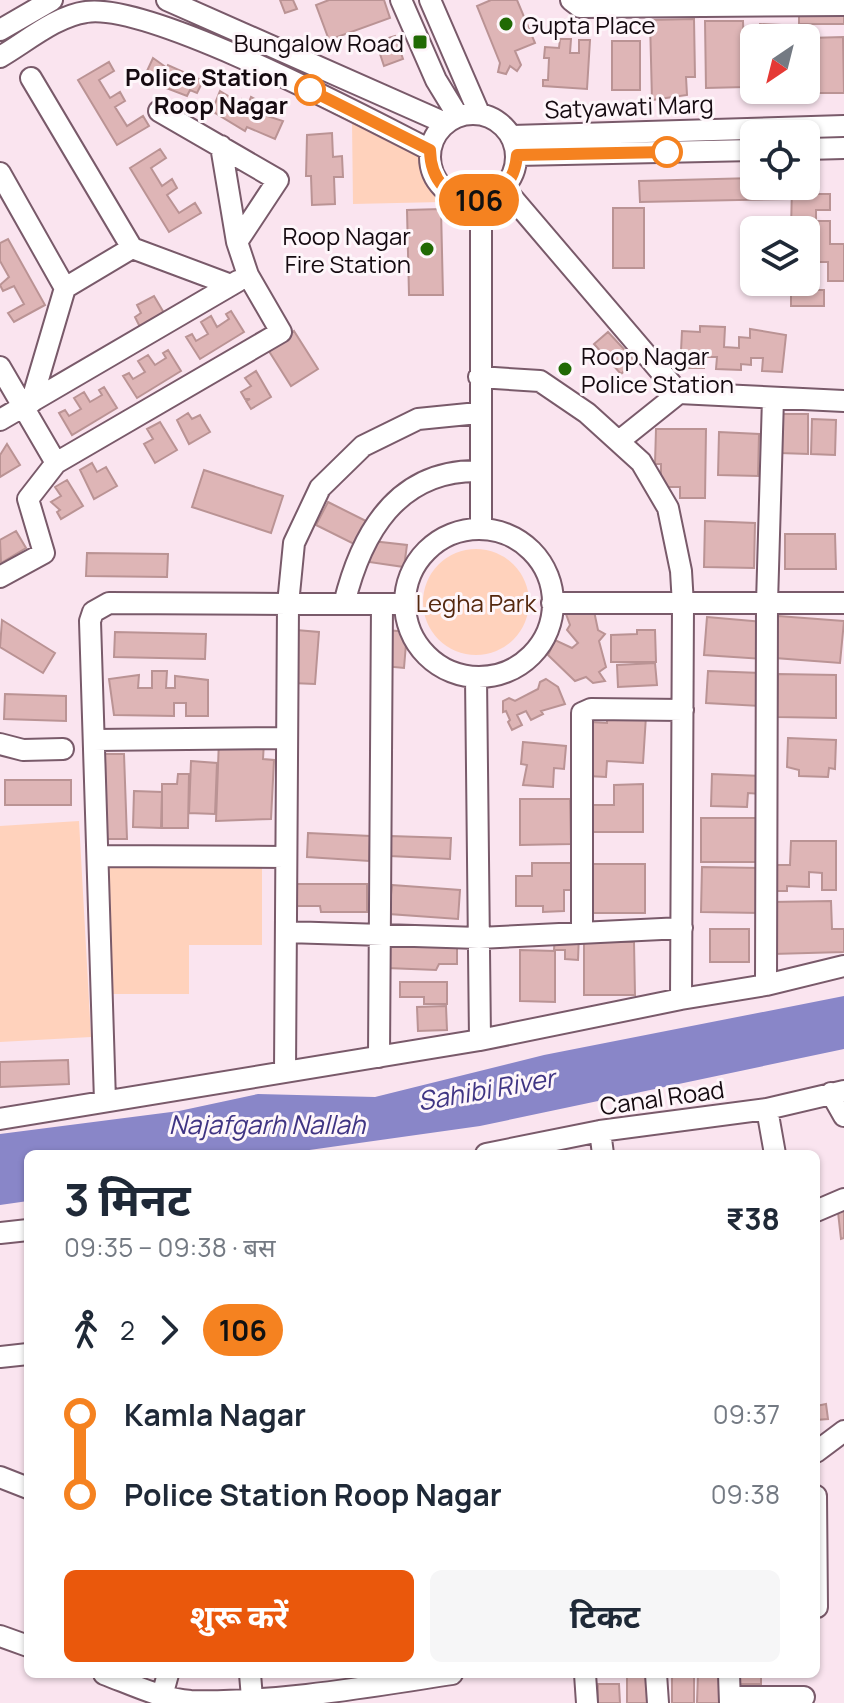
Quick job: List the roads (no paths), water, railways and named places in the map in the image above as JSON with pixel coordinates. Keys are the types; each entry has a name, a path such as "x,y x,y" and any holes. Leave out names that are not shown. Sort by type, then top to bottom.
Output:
{"street":[{"path":"0,30 52,0"},
{"path":"167,0 461,117 498,121 514,145 512,178 504,188 481,200 467,200 443,188 435,177 430,150"},
{"path":"401,0 436,80 461,117"},
{"path":"430,0 461,117"},
{"path":"568,1 580,7 745,2 844,5"},
{"path":"0,57 61,20 87,12 127,16 189,37 329,98 430,150"},
{"path":"31,78 132,248 240,280"},
{"path":"159,111 278,180 237,242"},
{"path":"430,150 461,117"},
{"name":"Satyawati Marg","path":"514,145 844,126"},
{"name":"Satyawati Marg","path":"514,145 740,150"},
{"path":"0,577 44,553 28,499 56,463 281,332 240,280 221,146"},
{"path":"820,149 844,148"},
{"path":"0,173 65,288"},
{"path":"504,188 679,393"},
{"path":"481,200 478,413 481,529"},
{"path":"27,405 65,288 132,248"},
{"path":"0,420 240,280"},
{"path":"0,367 27,405 56,463"},
{"path":"479,377 540,381 587,413 641,462 668,508 681,571 683,605 681,999"},
{"path":"619,441 679,393 844,401"},
{"path":"766,985 767,603 773,398"},
{"path":"285,1072 284,738 288,604 294,543 320,488 363,446 418,419 478,413"},
{"path":"344,604 353,569 369,532 396,498 435,478 463,470 480,471"},
{"path":"481,529 506,534 528,548 544,568 552,588 552,603 545,638 529,658 507,672 476,677 451,672 429,658 413,637 405,605 407,584 418,561 436,543 459,531 481,529"},
{"path":"105,1101 100,856 90,621 93,612 109,603 405,605"},
{"path":"552,603 844,603"},
{"path":"379,1057 382,604"},
{"path":"476,677 480,1040"},
{"path":"582,930 582,713 591,709 683,710"},
{"path":"95,740 284,738"},
{"path":"0,744 23,750 63,749"},
{"path":"100,856 286,857"},
{"path":"286,932 479,938 582,930 682,928"},
{"path":"0,1119 480,1040 766,985 844,966"},
{"path":"838,1092 844,1116"},
{"name":"Canal Road","path":"506,1150 600,1131 767,1109 838,1092"},
{"path":"767,1109 774,1150"},
{"path":"600,1131 602,1150"},
{"path":"820,1209 844,1199"},
{"path":"0,1233 24,1230"},
{"path":"0,1357 24,1354"},
{"path":"820,1449 844,1431"},
{"path":"0,1477 24,1486"},
{"path":"0,1636 24,1645"},
{"path":"115,1678 162,1696 190,1702 252,1698 419,1678"},
{"path":"162,1696 167,1678"},
{"path":"250,1678 252,1698"},
{"path":"585,1678 587,1703"},
{"path":"656,1678 658,1703"},
{"path":"729,1678 730,1700 804,1697"}],"water":[{"name":"Najafgarh Nallah","path":"844,996 844,1049 480,1126 309,1150 24,1150 24,1202 0,1205 0,1134 179,1111 258,1094 375,1097 544,1055"}],"place":[{"name":"Gupta Place","path":"506,24"},
{"name":"Bungalow Road","path":"420,42"},
{"name":"Police Station Roop Nagar","path":"310,90"},
{"name":"Roop Nagar Fire Station","path":"427,249"},
{"name":"Roop Nagar Police Station","path":"565,369"}],"park label":[{"name":"Legha Park","path":"476,602"}],"water label":[{"name":"Sahibi River","path":"486,1089"}]}
